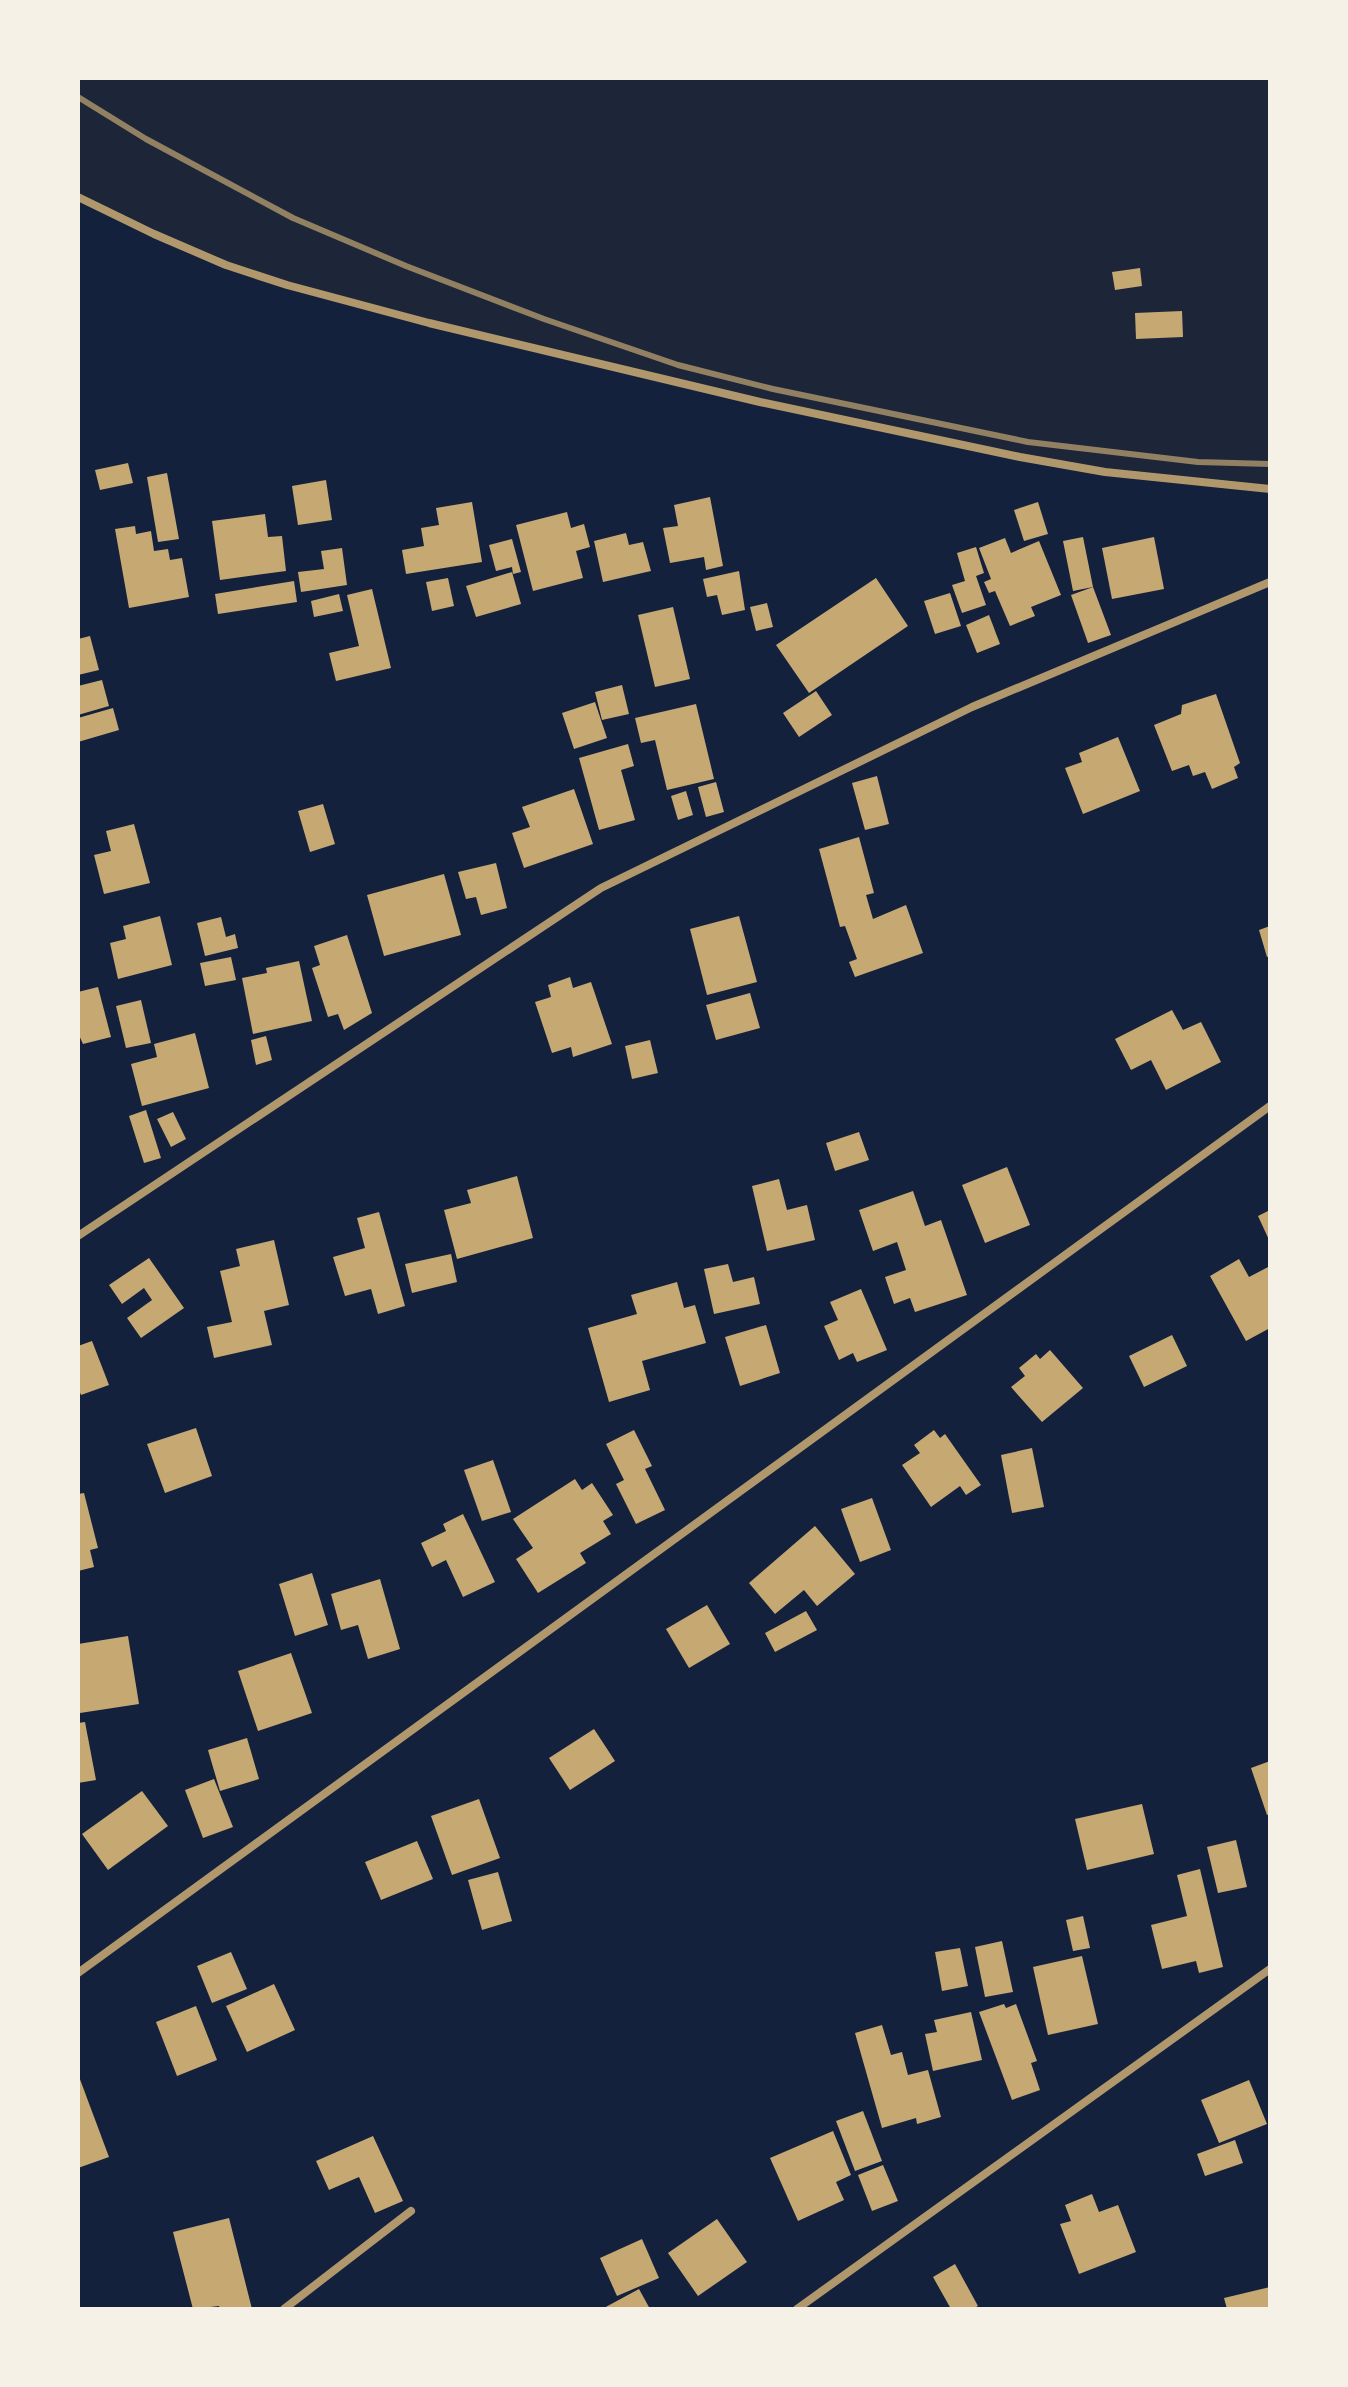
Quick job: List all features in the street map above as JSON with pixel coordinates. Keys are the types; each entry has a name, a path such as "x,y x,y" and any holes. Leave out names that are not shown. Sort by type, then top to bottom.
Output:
{"street":[{"path":"78,197 226,265 287,285 429,323 774,405 1020,457 1105,472 1270,489"},
{"path":"78,1236 601,888 972,707 1270,582"},
{"path":"78,1973 1270,1106"},
{"path":"797,2309 1270,1969"},
{"path":"284,2309 411,2211"}],"shaded area":[{"path":"78,78 1270,78 1270,489 1105,472 1020,457 429,323 226,265 78,197"}],"building":[{"path":"1140,268 1142,286 1115,290 1112,272"},
{"path":"1182,311 1183,337 1136,339 1135,313"},
{"path":"128,463 133,483 100,490 95,470"},
{"path":"167,473 179,539 158,542 147,477"},
{"path":"326,480 332,520 298,525 292,486"},
{"path":"710,497 723,566 706,570 704,557 670,563 663,528 678,526 674,505"},
{"path":"472,502 482,562 406,574 402,550 424,546 421,528 439,525 436,508"},
{"path":"1038,502 1048,534 1024,541 1014,510"},
{"path":"567,512 571,528 584,524 590,547 576,551 583,578 533,591 516,525"},
{"path":"265,514 268,537 282,536 286,571 220,580 212,521"},
{"path":"135,526 136,534 151,531 154,551 168,549 170,560 182,558 189,597 129,608 115,529"},
{"path":"626,533 629,545 643,542 651,571 603,582 594,541"},
{"path":"1083,537 1093,587 1073,591 1063,541"},
{"path":"1154,537 1164,589 1112,599 1102,548"},
{"path":"1005,538 1011,553 1039,541 1061,595 1031,607 1035,616 1010,626 995,591 989,593 984,582 991,579 979,548"},
{"path":"512,539 521,572 513,574 512,567 496,571 489,545"},
{"path":"976,547 984,573 976,576 986,605 962,613 952,585 965,581 957,553"},
{"path":"342,548 347,585 301,592 298,572 324,569 321,551"},
{"path":"739,571 745,610 722,615 717,595 707,597 703,579"},
{"path":"512,572 521,604 476,617 466,586"},
{"path":"448,578 454,606 432,611 426,582"},
{"path":"876,578 908,626 809,693 776,645"},
{"path":"294,581 297,602 218,614 215,594"},
{"path":"1093,587 1111,635 1088,643 1071,595"},
{"path":"372,589 391,668 336,681 329,653 359,646 347,595"},
{"path":"950,593 961,626 935,634 924,601"},
{"path":"339,594 343,611 314,617 311,601"},
{"path":"767,603 773,627 756,631 750,607"},
{"path":"673,607 690,679 655,687 638,615"},
{"path":"989,615 1000,644 977,653 966,625"},
{"path":"90,636 99,670 78,675 78,639"},
{"path":"102,680 109,706 78,715 78,686"},
{"path":"622,685 629,714 602,720 595,692"},
{"path":"816,691 832,715 799,737 783,713"},
{"path":"1216,694 1240,763 1234,767 1238,778 1212,789 1205,772 1193,776 1189,765 1172,771 1154,725 1181,714 1182,705"},
{"path":"595,702 607,738 574,749 562,713"},
{"path":"696,704 714,779 667,790 655,740 641,743 635,718"},
{"path":"113,708 119,730 78,742 78,718"},
{"path":"1118,737 1140,791 1083,814 1065,768 1082,762 1079,753"},
{"path":"628,744 634,766 621,770 635,820 599,830 579,758"},
{"path":"877,776 889,824 865,830 852,783"},
{"path":"716,782 724,812 706,817 698,787"},
{"path":"574,789 593,844 524,868 512,833 530,827 522,807"},
{"path":"686,791 693,815 678,820 671,796"},
{"path":"323,804 335,844 310,852 298,811"},
{"path":"134,824 150,883 104,894 94,855 111,851 106,831"},
{"path":"859,837 874,893 866,895 873,919 906,905 923,953 855,977 849,962 857,959 845,926 840,927 819,849"},
{"path":"496,863 507,908 481,915 476,897 466,899 458,872"},
{"path":"444,874 461,935 384,956 367,895"},
{"path":"160,916 172,965 118,979 110,943 126,939 123,926"},
{"path":"739,916 757,982 707,995 690,929"},
{"path":"221,917 226,937 235,934 238,948 205,956 197,923"},
{"path":"1270,926 1270,956 1267,957 1259,930"},
{"path":"347,935 372,1013 344,1030 338,1014 328,1017 312,968 320,965 314,946"},
{"path":"231,957 236,980 205,986 200,963"},
{"path":"299,961 312,1021 253,1034 242,978 267,973 266,968"},
{"path":"570,977 573,988 591,982 612,1044 573,1057 571,1047 552,1053 535,1002 551,997 548,985"},
{"path":"98,987 111,1037 83,1044 78,1033 78,992"},
{"path":"750,993 760,1028 716,1040 706,1005"},
{"path":"141,1000 151,1043 126,1048 116,1006"},
{"path":"1172,1010 1183,1030 1201,1022 1221,1062 1166,1090 1151,1060 1131,1070 1115,1039"},
{"path":"195,1033 209,1088 142,1106 131,1064 157,1057 154,1044"},
{"path":"266,1036 272,1060 256,1065 251,1040"},
{"path":"650,1040 658,1073 632,1079 625,1046"},
{"path":"146,1110 161,1158 144,1163 129,1116"},
{"path":"173,1112 186,1139 171,1147 157,1119"},
{"path":"859,1132 869,1160 835,1171 826,1143"},
{"path":"1007,1167 1030,1225 985,1243 962,1185"},
{"path":"517,1176 533,1238 457,1259 444,1210 471,1203 467,1190"},
{"path":"779,1179 787,1210 807,1205 815,1240 767,1251 752,1186"},
{"path":"913,1191 925,1226 941,1220 967,1295 915,1312 910,1298 894,1304 885,1277 906,1270 897,1242 873,1251 859,1210"},
{"path":"1270,1210 1270,1242 1258,1216"},
{"path":"379,1212 405,1306 378,1314 371,1289 345,1296 333,1257 365,1248 357,1218"},
{"path":"274,1240 289,1305 264,1311 272,1345 214,1358 207,1327 232,1322 220,1271 240,1266 236,1249"},
{"path":"451,1254 457,1282 412,1293 405,1264"},
{"path":"149,1258 184,1308 141,1338 127,1318 152,1300 144,1288 122,1304 109,1285"},
{"path":"1239,1259 1249,1277 1270,1266 1270,1328 1246,1341 1210,1276"},
{"path":"728,1264 733,1282 754,1277 760,1304 714,1314 704,1269"},
{"path":"677,1282 684,1308 695,1305 706,1343 642,1361 650,1390 609,1402 588,1328 637,1314 631,1295"},
{"path":"861,1289 887,1350 857,1362 853,1353 839,1360 824,1326 838,1320 830,1302"},
{"path":"766,1325 780,1373 740,1386 725,1337"},
{"path":"1172,1335 1187,1366 1144,1387 1129,1356"},
{"path":"92,1341 109,1385 81,1395 78,1388 78,1346"},
{"path":"1050,1350 1083,1388 1042,1422 1011,1387 1025,1376 1019,1368 1036,1354 1040,1359"},
{"path":"196,1428 212,1476 165,1493 147,1444"},
{"path":"634,1430 652,1466 645,1469 665,1510 636,1524 616,1484 624,1480 606,1444"},
{"path":"934,1430 940,1438 945,1434 981,1485 966,1495 960,1486 931,1507 902,1465 920,1453 914,1445"},
{"path":"1032,1448 1044,1507 1012,1513 1001,1455"},
{"path":"493,1460 511,1512 482,1521 464,1470"},
{"path":"575,1479 582,1490 592,1483 613,1515 603,1521 611,1534 580,1553 586,1563 538,1593 516,1559 533,1548 513,1519"},
{"path":"84,1493 98,1548 90,1550 94,1567 78,1571 78,1494"},
{"path":"872,1498 891,1550 860,1562 841,1509"},
{"path":"463,1514 495,1582 463,1597 446,1560 432,1567 421,1543 446,1531 443,1524"},
{"path":"815,1526 855,1574 817,1606 804,1590 775,1614 749,1583"},
{"path":"312,1573 328,1625 295,1636 279,1584"},
{"path":"380,1579 400,1649 368,1659 358,1625 341,1630 331,1594"},
{"path":"707,1605 730,1644 689,1668 666,1629"},
{"path":"806,1611 817,1630 775,1652 765,1633"},
{"path":"128,1636 139,1704 80,1713 78,1644"},
{"path":"291,1653 312,1713 258,1731 238,1671"},
{"path":"85,1722 96,1780 78,1783 78,1723"},
{"path":"594,1729 615,1761 570,1790 549,1758"},
{"path":"247,1738 259,1779 220,1791 208,1750"},
{"path":"1270,1761 1270,1814 1267,1815 1251,1768"},
{"path":"214,1779 233,1827 203,1838 185,1790"},
{"path":"142,1791 168,1826 108,1870 82,1834"},
{"path":"479,1799 500,1858 452,1875 431,1816"},
{"path":"1142,1804 1154,1854 1087,1870 1075,1819"},
{"path":"1236,1840 1247,1887 1218,1893 1207,1847"},
{"path":"417,1841 433,1879 381,1900 365,1862"},
{"path":"1200,1869 1223,1967 1199,1973 1196,1961 1162,1969 1151,1925 1187,1916 1177,1875"},
{"path":"498,1872 512,1921 482,1930 468,1880"},
{"path":"1083,1916 1090,1948 1073,1951 1066,1920"},
{"path":"1002,1941 1013,1992 985,1997 975,1947"},
{"path":"960,1948 968,1986 942,1991 935,1952"},
{"path":"231,1952 247,1989 212,2003 197,1966"},
{"path":"1082,1956 1098,2024 1048,2035 1033,1967"},
{"path":"274,1984 295,2030 247,2052 226,2006"},
{"path":"1004,2004 1006,2008 1016,2004 1037,2061 1031,2063 1040,2090 1012,2100 979,2012"},
{"path":"196,2006 217,2060 177,2076 156,2022"},
{"path":"971,2012 982,2060 933,2071 925,2034 937,2032 934,2020"},
{"path":"882,2025 891,2055 902,2052 908,2075 928,2070 941,2117 917,2124 916,2118 882,2128 855,2033"},
{"path":"78,2074 109,2157 78,2168"},
{"path":"1249,2080 1267,2124 1219,2143 1201,2100"},
{"path":"863,2111 882,2161 855,2171 836,2121"},
{"path":"833,2131 851,2175 836,2182 844,2200 798,2221 770,2158"},
{"path":"373,2136 403,2201 375,2213 359,2177 329,2190 316,2161"},
{"path":"1235,2140 1243,2163 1205,2176 1197,2154"},
{"path":"883,2165 898,2201 872,2211 858,2175"},
{"path":"1092,2194 1099,2212 1118,2205 1136,2252 1079,2274 1060,2224 1071,2221 1065,2205"},
{"path":"229,2218 252,2309 220,2309 219,2306 193,2309 173,2232"},
{"path":"717,2219 747,2262 698,2296 668,2253"},
{"path":"642,2239 659,2278 617,2296 600,2258"},
{"path":"955,2264 978,2306 972,2309 951,2309 933,2277"},
{"path":"1270,2287 1270,2309 1227,2309 1224,2298"},
{"path":"639,2289 650,2309 602,2309"}],"railway":[{"path":"78,97 146,139 293,218 544,319 678,365 773,389 1028,442 1198,462 1270,464"}]}
